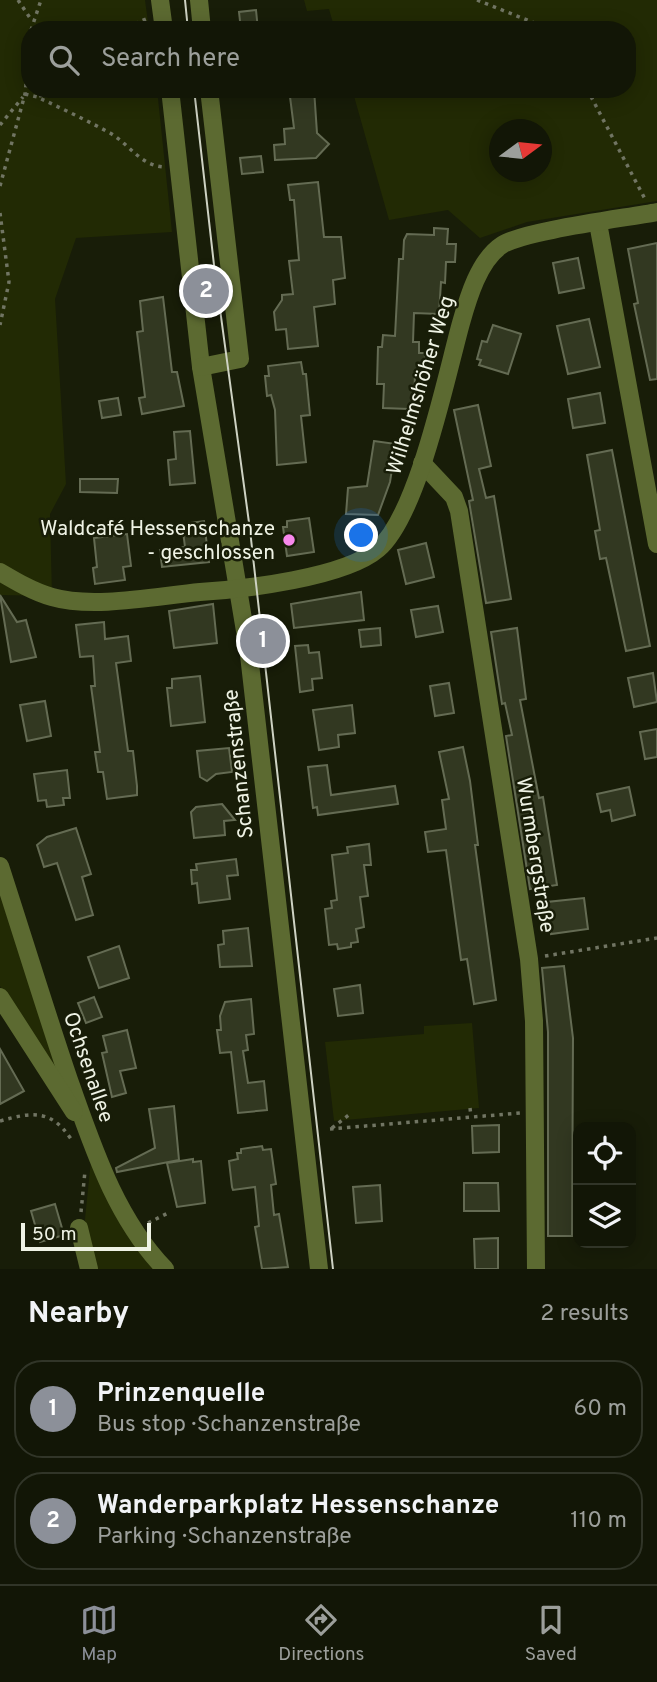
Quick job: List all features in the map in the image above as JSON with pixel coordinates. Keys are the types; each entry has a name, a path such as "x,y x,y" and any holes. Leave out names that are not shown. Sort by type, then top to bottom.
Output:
{"street":[{"path":"199,0 201,21"},
{"name":"Schanzenstraße","path":"171,98 201,367 261,755 319,1269"},
{"path":"201,367 240,359 210,98"},
{"name":"Wilhelmshöher Weg","path":"0,572 53,598 80,601 237,589 325,572 376,550 395,531 422,463 465,309 482,267 502,244 655,213"},
{"path":"598,223 657,544"},
{"name":"Wurmbergstraße","path":"422,463 454,497 529,959 534,1021 536,1269"},
{"name":"Ochsenallee","path":"0,866 82,1140 146,1249 165,1269"},
{"path":"0,997 82,1140"},
{"path":"79,1228 89,1269"}],"path":[{"path":"18,0 31,21"},
{"path":"32,21 41,0"},
{"path":"477,0 530,21"},
{"path":"137,21 162,15"},
{"path":"0,125 22,98"},
{"path":"0,186 24,98"},
{"path":"39,98 113,135 155,167 179,168"},
{"path":"592,98 655,213"},
{"path":"0,213 9,282 0,325"},
{"path":"529,959 657,938"},
{"path":"470,1108 471,1116"},
{"path":"350,1114 330,1129 517,1114"},
{"path":"0,1121 40,1115 55,1120 82,1140"},
{"path":"79,1228 85,1165"}],"green space":[{"path":"0,0 145,0 148,21 21,21 21,98 158,98 172,232 76,238 55,299 66,484 50,514 52,596 0,595"},
{"path":"304,0 657,0 657,201 527,222 480,238 448,210 389,220 355,98 636,98 636,21 332,21 329,9 307,11"},
{"path":"0,883 73,1102 0,986"},
{"path":"472,1023 479,1108 334,1121 325,1042 424,1034 424,1026"},
{"path":"91,1160 158,1269 93,1269 84,1229"}],"building":[{"path":"256,10 257,21 240,21 239,12"},
{"path":"290,98 315,98 317,133 329,144 316,158 275,160 274,145 285,144 284,129 294,128"},
{"path":"261,156 263,172 242,174 240,158"},
{"path":"318,182 324,237 341,237 345,278 333,280 335,304 314,307 318,346 288,349 286,329 276,330 274,312 282,300 282,295 293,294 289,261 299,260 294,200 290,200 288,185"},
{"path":"434,228 448,229 447,244 456,244 455,262 446,262 445,283 441,282 439,314 414,313 413,342 419,342 419,353 425,353 424,373 415,373 414,405 410,405 409,409 383,408 384,384 377,384 378,347 382,347 383,335 395,336 399,259 403,259 404,240 407,234 434,235"},
{"path":"657,243 657,379 650,380 634,304 638,303 628,249"},
{"path":"578,258 584,288 559,293 553,263"},
{"path":"163,297 172,372 177,372 184,406 142,414 139,398 145,397 137,332 143,331 140,301"},
{"path":"589,319 600,367 568,374 557,326"},
{"path":"493,325 521,334 508,374 479,365 481,360 477,359 482,341 487,342"},
{"path":"301,362 303,374 306,374 310,415 301,416 306,462 277,465 275,410 271,395 267,396 265,376 269,376 268,366"},
{"path":"600,393 605,423 573,428 568,399"},
{"path":"118,398 121,415 102,418 99,401"},
{"path":"478,405 491,466 479,469 486,498 494,496 511,599 486,603 469,501 473,500 454,410"},
{"path":"190,431 195,483 170,485 168,460 176,459 174,432"},
{"path":"374,441 396,444 390,482 378,515 346,514 348,488 367,486"},
{"path":"612,450 650,646 626,651 606,558 600,559 595,531 600,530 587,455"},
{"path":"80,479 118,479 117,493 80,492"},
{"path":"309,518 314,552 287,556 283,527 287,527 287,521"},
{"path":"204,521 209,562 162,567 160,550 185,547 183,531 190,530 189,523"},
{"path":"127,534 131,566 123,567 125,580 95,584 93,568 97,567 94,538"},
{"path":"426,543 434,577 406,584 398,550"},
{"path":"361,592 364,620 294,628 291,604"},
{"path":"0,595 17,622 26,620 36,657 11,662"},
{"path":"213,604 217,643 174,648 169,611"},
{"path":"438,606 443,632 416,637 411,610"},
{"path":"104,622 105,639 128,636 131,661 116,663 128,751 133,751 137,786 137,795 107,799 103,772 98,772 95,752 100,752 91,686 95,686 93,656 80,657 76,625"},
{"path":"380,628 381,645 361,647 359,630"},
{"path":"517,628 526,699 520,700 539,798 543,797 557,885 530,889 506,736 512,735 505,703 502,704 491,632"},
{"path":"308,645 309,653 319,652 322,678 312,679 313,690 300,692 295,646"},
{"path":"653,673 657,702 634,707 628,678"},
{"path":"200,676 205,722 171,726 167,688 172,688 172,679"},
{"path":"449,683 454,713 435,716 430,686"},
{"path":"45,701 51,736 27,741 20,705"},
{"path":"352,705 355,733 338,735 339,747 319,750 313,710"},
{"path":"657,729 657,757 645,759 640,732"},
{"path":"463,747 470,781 478,845 475,845 496,1000 474,1004 467,959 461,960 446,850 428,852 425,832 446,829 442,800 449,799 439,752"},
{"path":"229,748 232,772 216,774 207,781 200,777 197,751"},
{"path":"327,765 331,795 395,786 398,804 318,815 317,807 313,808 308,767"},
{"path":"67,770 70,798 63,798 64,805 47,807 46,800 38,801 34,774"},
{"path":"629,787 635,815 612,821 610,810 601,812 597,794"},
{"path":"222,804 235,820 224,821 225,835 194,838 191,812 196,807"},
{"path":"76,828 91,874 82,877 93,915 76,920 57,863 44,867 37,845 47,837"},
{"path":"369,844 371,865 364,865 368,896 360,897 364,927 356,929 358,942 351,943 351,947 338,949 337,944 329,945 325,909 332,908 331,901 337,900 332,855 348,853 347,847"},
{"path":"236,859 238,875 227,876 230,899 199,903 197,883 192,884 191,870 197,870 196,864"},
{"path":"584,898 588,929 551,934 547,902"},
{"path":"248,928 252,966 220,967 218,945 224,944 223,931"},
{"path":"119,946 129,978 99,988 88,957"},
{"path":"564,966 573,1038 572,1236 548,1236 548,1032 542,968"},
{"path":"360,985 363,1013 338,1016 334,989"},
{"path":"94,997 102,1017 86,1023 78,1003"},
{"path":"251,999 254,1034 246,1035 248,1050 243,1051 248,1083 264,1081 267,1110 238,1113 231,1052 220,1053 217,1030 221,1030 220,1016 225,1002"},
{"path":"127,1030 136,1068 120,1071 126,1093 112,1097 102,1053 107,1052 103,1036"},
{"path":"0,1049 24,1091 0,1104"},
{"path":"174,1106 179,1160 117,1172 116,1168 155,1148 149,1109"},
{"path":"499,1125 499,1152 473,1153 472,1126"},
{"path":"262,1146 263,1150 271,1149 276,1184 271,1185 274,1215 279,1214 288,1267 262,1269 255,1227 259,1226 255,1187 233,1190 232,1187 229,1161 238,1159 237,1153 241,1153 241,1149"},
{"path":"193,1159 193,1162 201,1161 205,1203 177,1207 167,1163"},
{"path":"464,1183 498,1183 499,1211 464,1211"},
{"path":"380,1185 382,1221 356,1223 353,1187"},
{"path":"55,1204 64,1235 40,1242 31,1211"},
{"path":"498,1238 498,1269 475,1269 474,1239"}],"tram line":[{"path":"185,0 187,21"},
{"path":"195,98 214,265 250,530 333,1269"}],"place":[{"name":"Wanderparkplatz Hessenschanze","path":"206,291"},
{"name":"Waldcafé Hessenschanze - geschlossen","path":"289,540"},
{"name":"Prinzenquelle","path":"263,641"}]}
